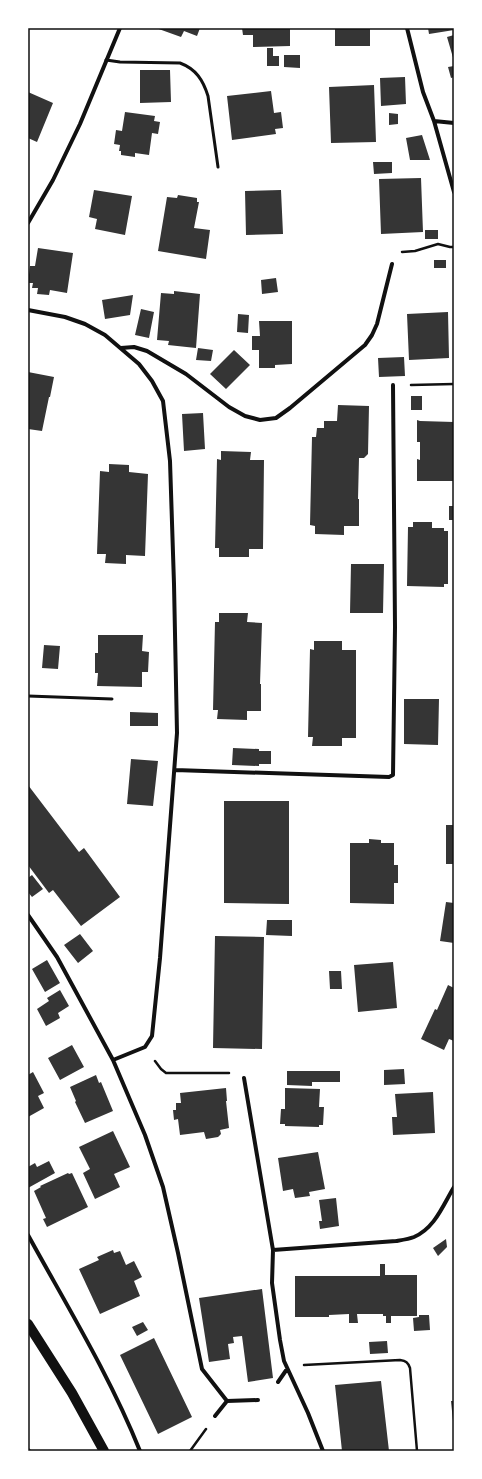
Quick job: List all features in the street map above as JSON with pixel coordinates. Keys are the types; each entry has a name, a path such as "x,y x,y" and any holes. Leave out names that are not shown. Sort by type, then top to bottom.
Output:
{"main road":[{"path":"28,1324 72,1394 104,1451"}],"street":[{"path":"28,223 53,180 80,124 120,28"},
{"path":"407,28 423,92 434,121 454,192"},
{"path":"434,121 454,123"},
{"path":"121,348 134,347 148,351 186,374 229,407 245,416 260,420 276,418 365,345 372,336 392,264"},
{"path":"28,310 66,317 85,324 105,335 139,364 152,381 163,401 170,461 177,733 160,958 152,1036 145,1047 113,1060"},
{"path":"175,770 389,777 393,775 395,627 393,385"},
{"path":"28,915 57,957 113,1060 145,1135 163,1187 202,1369 227,1401"},
{"path":"244,1078 273,1250 272,1283 280,1340 287,1368 308,1413 323,1451"},
{"path":"273,1250 396,1241 414,1237 426,1229 434,1221 454,1187"},
{"path":"28,1235 95,1358 128,1422 140,1451"},
{"path":"278,1382 287,1368"},
{"path":"215,1416 227,1401 258,1400"}],"lane":[{"path":"106,60 120,62 180,63 188,66 200,77 208,96 218,167"},
{"path":"28,696 112,699"}],"path":[{"path":"392,264 396,256 405,251 415,251 438,244 450,247 454,246"},
{"path":"393,385 454,384"},
{"path":"145,1047 161,1069 166,1073 239,1073 243,1074 244,1078"},
{"path":"306,1365 400,1360 406,1361 410,1368 417,1451"},
{"path":"190,1451 215,1416"}],"building":[{"path":"156,28 200,28 197,36 184,31 181,37"},
{"path":"242,28 290,28 290,46 253,47 253,35 243,35"},
{"path":"335,28 370,28 370,46 335,46"},
{"path":"428,28 454,28 454,30 429,34"},
{"path":"454,35 454,61 447,37"},
{"path":"267,48 273,48 273,56 279,56 279,66 267,66"},
{"path":"284,55 300,55 300,68 284,67"},
{"path":"454,66 454,77 451,78 448,67"},
{"path":"140,70 170,70 171,102 140,103"},
{"path":"405,77 406,104 381,106 380,78"},
{"path":"374,85 376,142 331,143 329,87"},
{"path":"271,91 274,113 281,112 283,128 275,129 276,134 232,140 227,96"},
{"path":"28,92 53,103 37,142 28,138"},
{"path":"125,112 155,116 154,121 160,122 158,134 152,133 149,155 135,153 135,157 121,155 121,151 119,151 120,145 114,144 116,130 122,131"},
{"path":"389,113 398,114 398,124 389,125"},
{"path":"422,135 430,160 410,160 406,138"},
{"path":"373,162 392,162 392,173 374,174"},
{"path":"421,178 423,232 381,234 379,179"},
{"path":"94,190 132,196 125,235 95,229 97,219 89,217"},
{"path":"281,190 283,234 246,235 245,191"},
{"path":"178,195 197,198 197,202 199,202 194,228 210,230 206,259 158,251 167,197 177,198"},
{"path":"425,230 438,230 438,239 425,239"},
{"path":"38,248 73,253 67,293 50,290 49,295 37,294 38,288 32,288 33,283 28,283 30,266 35,266"},
{"path":"434,260 446,260 446,268 434,268"},
{"path":"276,278 278,292 262,294 261,280"},
{"path":"174,291 200,294 196,348 168,345 169,341 157,340 161,293 174,294"},
{"path":"133,295 130,315 105,319 102,300"},
{"path":"141,309 154,312 149,338 135,335"},
{"path":"448,312 449,358 409,360 407,314"},
{"path":"238,314 249,315 248,333 237,332"},
{"path":"259,321 292,321 292,364 275,365 275,368 259,368 259,350 252,350 252,336 260,336"},
{"path":"198,348 213,350 211,361 196,360"},
{"path":"234,350 250,365 226,389 210,374"},
{"path":"404,357 405,376 379,377 378,358"},
{"path":"28,372 54,377 42,431 28,429"},
{"path":"411,396 422,396 422,410 411,410"},
{"path":"338,405 369,406 368,454 364,458 359,458 359,526 344,526 344,535 315,534 315,526 310,525 312,437 316,437 317,428 324,428 324,421 337,421"},
{"path":"203,413 205,449 184,451 182,414"},
{"path":"417,420 454,422 454,481 417,481 417,459 420,460 420,442 417,442"},
{"path":"221,451 251,452 250,460 264,460 263,549 249,549 249,557 219,557 219,548 215,548 217,459 221,460"},
{"path":"109,464 129,465 129,472 148,474 145,556 126,555 126,564 105,563 106,554 97,554 100,471 109,472"},
{"path":"449,506 454,506 454,520 449,520"},
{"path":"413,522 432,522 432,528 444,528 444,531 448,531 448,584 444,584 444,587 407,586 408,527 413,527"},
{"path":"351,564 384,564 383,613 350,613"},
{"path":"219,613 248,613 247,622 262,623 260,684 261,711 247,711 247,720 217,719 218,710 213,710 215,622 219,622"},
{"path":"98,635 143,635 142,651 149,652 148,672 142,672 142,687 97,686 98,673 95,673 95,653 98,653"},
{"path":"314,641 342,641 342,650 356,650 356,738 342,738 342,746 312,746 313,737 308,737 310,649 314,650"},
{"path":"44,645 60,646 58,669 42,668"},
{"path":"404,699 439,699 438,745 404,744"},
{"path":"130,712 158,713 158,726 130,726"},
{"path":"233,748 271,751 271,764 259,764 259,766 232,765"},
{"path":"131,759 158,761 153,806 127,804"},
{"path":"28,785 79,852 84,848 120,897 81,926 53,890 49,893 28,865"},
{"path":"224,801 289,801 289,904 224,903"},
{"path":"446,825 454,825 454,864 446,864"},
{"path":"369,839 381,840 381,843 394,843 394,865 398,865 398,883 394,883 394,904 350,903 350,843 369,843"},
{"path":"32,875 43,889 32,897 28,892 28,878"},
{"path":"446,902 454,903 454,943 440,941"},
{"path":"267,920 292,920 292,936 266,935"},
{"path":"80,934 93,951 78,963 64,945"},
{"path":"215,936 264,937 262,1049 213,1048"},
{"path":"47,960 60,983 45,992 32,969"},
{"path":"393,962 397,1008 358,1012 354,965"},
{"path":"329,971 341,971 342,989 330,989"},
{"path":"448,985 454,988 454,1041 449,1039 444,1050 421,1039 435,1009 437,1010"},
{"path":"60,990 69,1006 58,1013 60,1018 46,1026 37,1009 49,1001 47,998"},
{"path":"72,1045 84,1067 60,1080 48,1058"},
{"path":"404,1069 405,1084 384,1085 384,1070"},
{"path":"287,1071 340,1071 340,1082 312,1082 312,1086 287,1085"},
{"path":"33,1072 44,1093 38,1096 44,1108 28,1117 28,1075"},
{"path":"96,1075 99,1083 101,1082 113,1111 85,1123 70,1087"},
{"path":"226,1088 229,1128 220,1130 221,1134 218,1137 206,1139 204,1132 180,1135 178,1119 174,1120 173,1110 176,1110 176,1103 181,1103 180,1093"},
{"path":"285,1088 320,1089 319,1107 324,1107 323,1125 319,1125 319,1127 285,1126 285,1124 280,1124 281,1109 285,1109"},
{"path":"433,1092 435,1133 393,1135 392,1117 397,1117 395,1094"},
{"path":"113,1131 130,1167 114,1174 120,1187 95,1199 83,1173 90,1169 79,1147"},
{"path":"318,1152 325,1189 309,1192 310,1196 295,1198 293,1189 283,1191 278,1158"},
{"path":"49,1161 55,1173 28,1188 28,1167 35,1163 37,1167"},
{"path":"68,1173 72,1173 88,1207 47,1227 43,1219 46,1218 34,1191 41,1187 40,1186"},
{"path":"336,1198 339,1226 320,1229 319,1221 322,1221 319,1200"},
{"path":"446,1239 447,1247 438,1256 433,1248"},
{"path":"113,1250 114,1253 120,1251 126,1265 134,1261 142,1277 134,1281 140,1296 100,1314 79,1269 99,1260 97,1257"},
{"path":"380,1264 385,1264 385,1275 417,1275 417,1316 391,1316 391,1323 386,1323 386,1316 383,1316 383,1314 357,1314 358,1323 349,1323 349,1314 329,1315 329,1317 295,1317 295,1276 380,1276"},
{"path":"262,1289 273,1378 248,1382 242,1336 233,1337 234,1343 228,1344 230,1359 209,1362 199,1298"},
{"path":"419,1315 429,1315 430,1330 414,1331 413,1318 419,1317"},
{"path":"143,1322 148,1330 137,1336 132,1327"},
{"path":"154,1338 192,1417 158,1434 120,1355"},
{"path":"387,1341 388,1353 370,1354 369,1342"},
{"path":"381,1381 389,1451 342,1451 335,1385"},
{"path":"451,1401 454,1401 454,1421 453,1421"}]}
